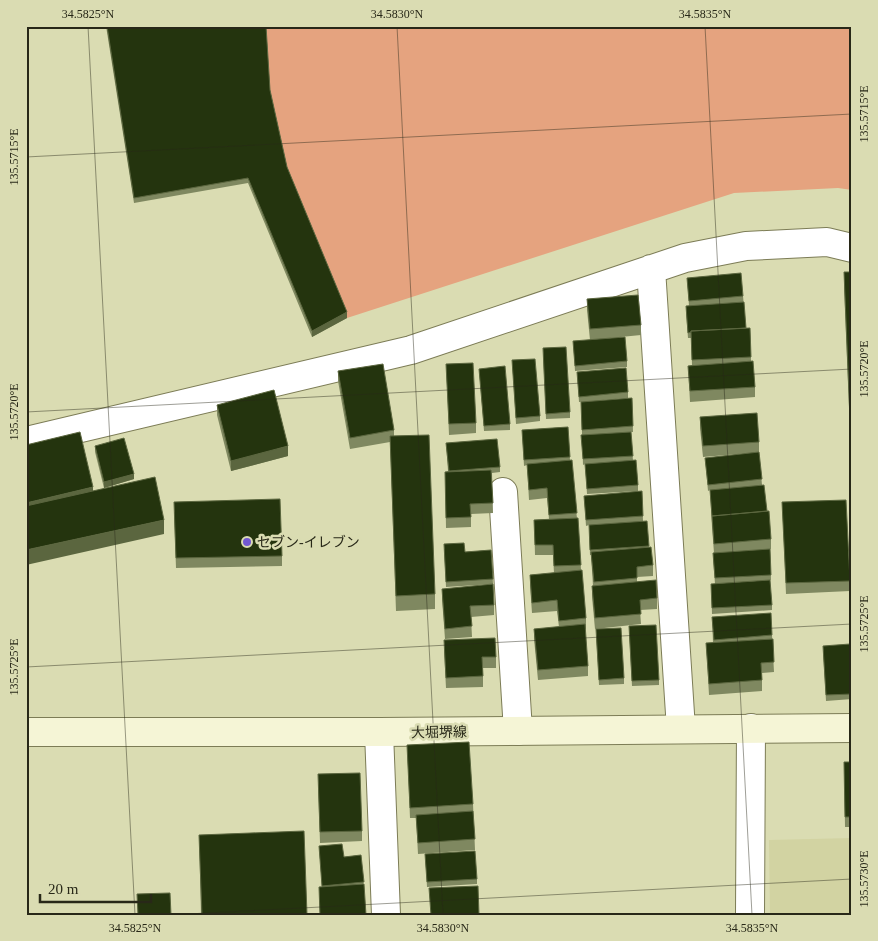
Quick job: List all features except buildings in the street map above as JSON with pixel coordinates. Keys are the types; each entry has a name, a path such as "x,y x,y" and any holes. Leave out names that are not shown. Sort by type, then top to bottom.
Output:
{"main road":[{"name":"大堀堺線","path":"26,732 379,732 852,728"}],"street":[{"path":"26,441 410,350 685,258 746,246 827,242 852,248"},
{"path":"651,269 681,729"},
{"path":"502,492 518,731"},
{"path":"750,915 751,728"},
{"path":"379,732 386,915"}],"shaded area":[{"path":"266,26 852,26 852,190 838,188 734,193 347,318 287,172 270,96"},
{"path":"852,838 852,915 770,915 769,840"}],"place":[{"name":"セブン-イレブン","path":"247,542"}]}
